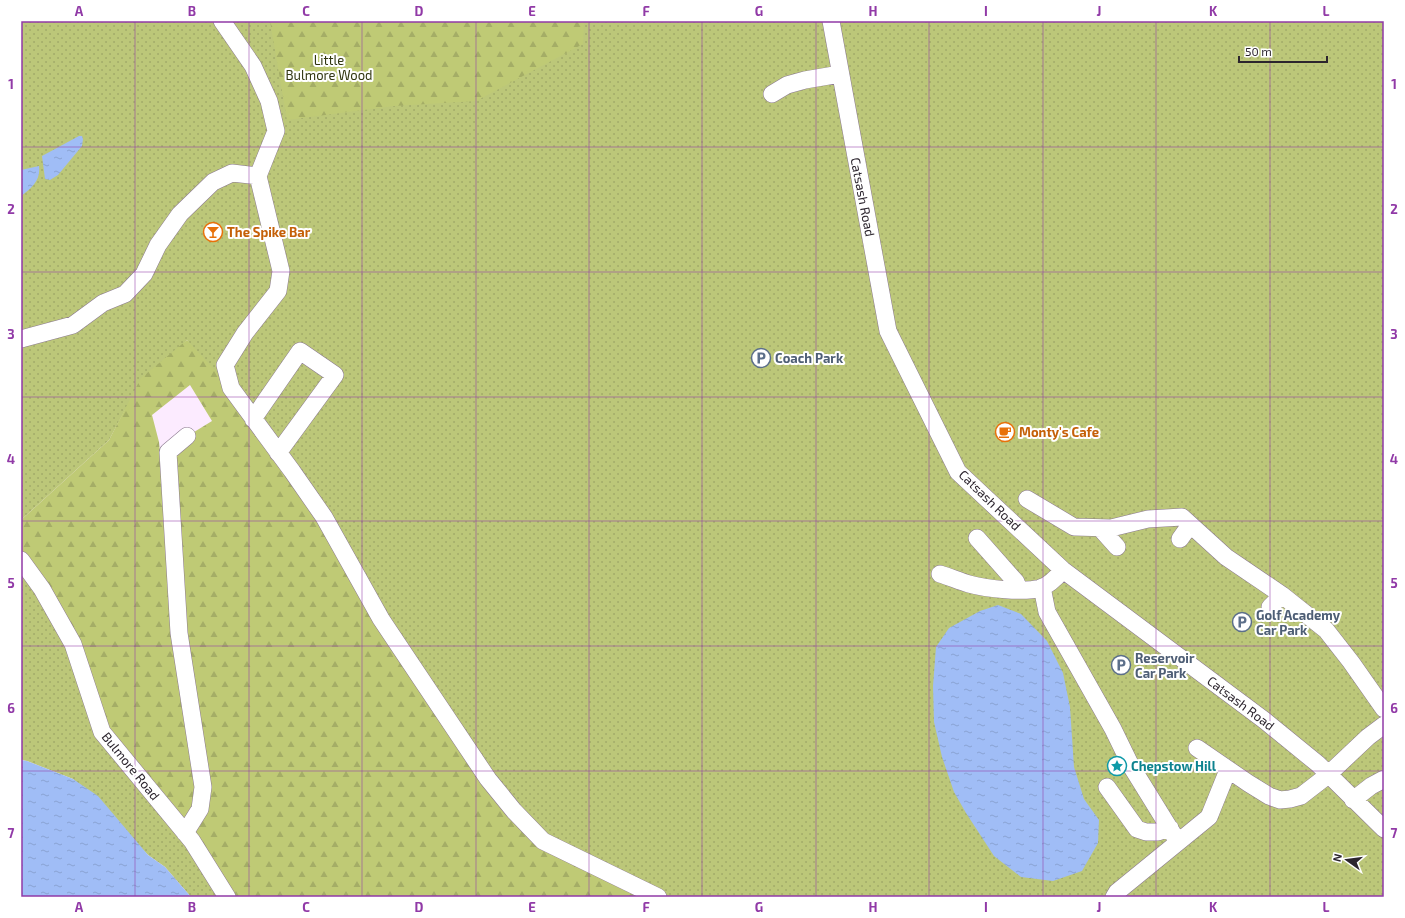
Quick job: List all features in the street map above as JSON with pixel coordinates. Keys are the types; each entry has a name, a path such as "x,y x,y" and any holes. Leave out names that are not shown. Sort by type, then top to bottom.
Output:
{"street":[{"path":"222,21 229,29 253,66 269,101 276,131 258,176 281,271 278,291 245,333 225,365 231,388 324,517 381,619 488,779 514,811 543,841 658,897"},
{"name":"Catsash Road","path":"831,21 888,331 958,472 1063,570 1264,720 1318,764 1384,829"},
{"path":"772,94 787,85 805,80 840,74"},
{"path":"21,339 73,325 103,303 125,294 144,274 158,245 180,214 213,182 232,173 258,176"},
{"path":"253,419 300,351 335,375 278,453"},
{"path":"185,833 200,809 203,787 179,633 168,452 187,436"},
{"path":"1027,499 1074,527 1111,528 1148,519 1182,517 1276,601 1326,630 1351,662 1384,709"},
{"path":"1180,539 1190,525"},
{"path":"1100,528 1117,547"},
{"path":"977,538 1016,582 1019,590"},
{"name":"Bulmore Road","path":"21,560 42,589 73,644 102,732 192,841 227,897"},
{"path":"940,574 970,584 1026,590 1042,587 1063,570"},
{"path":"1042,587 1047,612 1113,729 1131,766 1174,835"},
{"path":"1197,748 1269,796 1280,800 1290,800 1301,796 1328,775 1368,737 1384,726"},
{"path":"1114,897 1174,835 1209,817 1228,770"},
{"path":"1354,800 1371,786 1384,779"},
{"path":"1107,787 1137,829 1146,832 1158,832 1174,835"}],"green space":[{"path":"21,21 1384,21 1384,897 658,897 543,841 514,811 187,340 125,410 109,440 21,520"},
{"name":"Little Bulmore Wood","path":"270,21 584,21 583,44 476,101 394,106 287,120"},
{"path":"187,340 231,388 381,619 543,841 658,897 227,897 102,732 73,644 21,560 21,520 109,440 141,378","holes":["190,385 212,421 160,453 159,442 152,415"]},
{"path":"21,560 227,897 191,897 165,867 148,855 73,779 21,760"}],"water":[{"path":"79,136 82,136 83,139 82,146 58,175 50,180 45,179 42,156"},
{"path":"39,166 39,175 37,180 29,190 21,196 21,170"},
{"path":"998,605 1021,614 1047,641 1063,673 1070,707 1074,767 1084,799 1099,820 1098,843 1082,871 1053,881 1021,877 994,856 954,792 942,757 934,722 933,686 936,647 949,628 980,611"},
{"path":"21,760 73,779 98,796 148,855 165,867 191,897 21,897"}],"place":[{"name":"The Spike Bar","path":"213,232"},
{"name":"Coach Park","path":"761,358"},
{"name":"Monty's Cafe","path":"1005,432"},
{"name":"Golf Academy Car Park","path":"1242,622"},
{"name":"Reservoir Car Park","path":"1121,665"},
{"name":"Chepstow Hill","path":"1117,766"}]}
